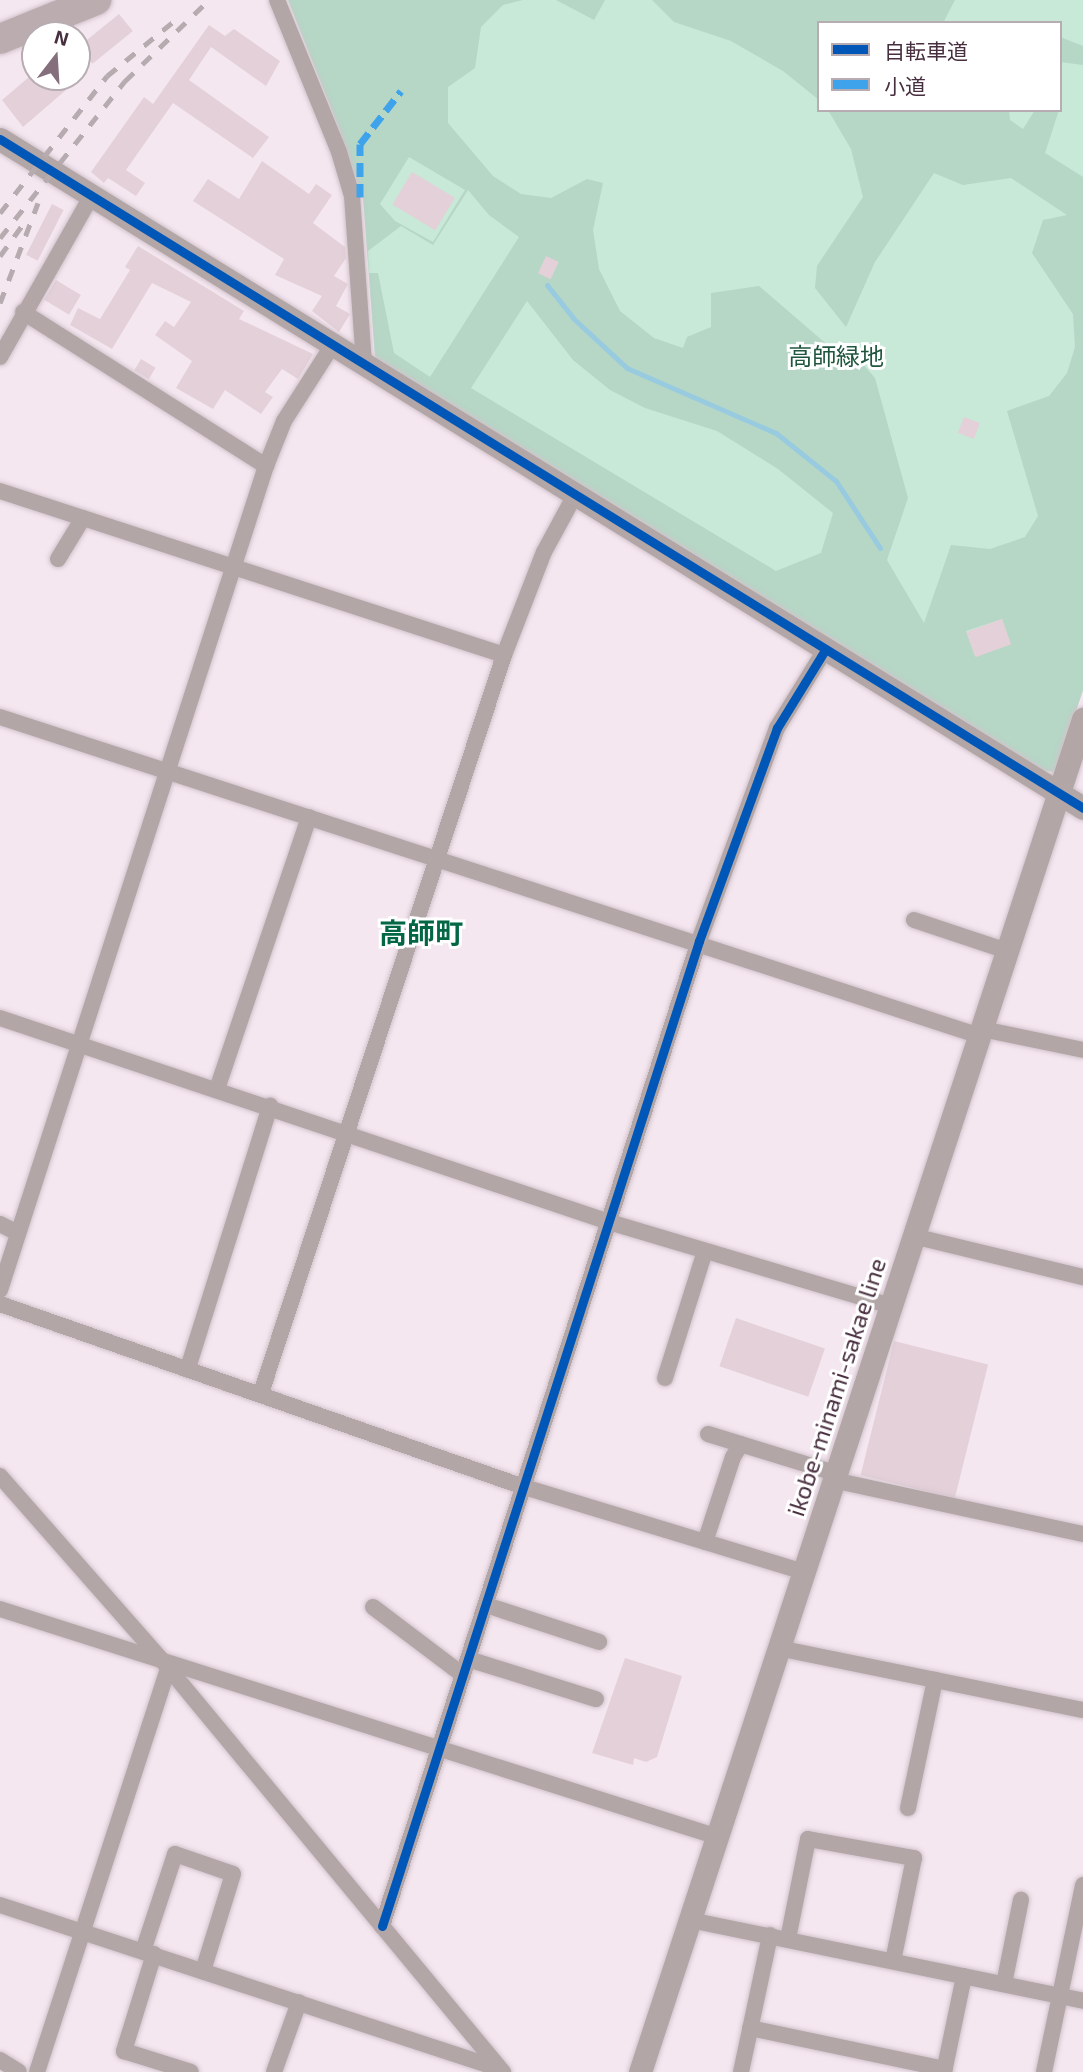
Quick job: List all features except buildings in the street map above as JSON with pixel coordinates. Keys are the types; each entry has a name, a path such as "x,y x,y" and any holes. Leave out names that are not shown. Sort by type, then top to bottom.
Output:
{"highway":[{"path":"0,39 96,0"}],"main road":[{"path":"0,139 1057,796 1083,808"},
{"name":"ikobe-minami-sakae line","path":"640,2072 1083,719"}],"street":[{"path":"277,0 339,152 352,196 364,364"},
{"path":"0,357 23,312 91,197"},
{"path":"23,312 266,466"},
{"path":"0,1290 266,466 284,421 332,346"},
{"path":"0,491 504,655"},
{"path":"261,1393 345,1130 504,655 532,577 575,495"},
{"path":"58,559 83,518"},
{"path":"382,1926 699,941 777,728 825,650"},
{"path":"0,717 981,1033 1083,1050"},
{"path":"217,1089 309,817"},
{"path":"914,920 1007,951"},
{"path":"0,1018 345,1130 609,1222 890,1306"},
{"path":"188,1368 270,1106"},
{"path":"0,1224 18,1233"},
{"path":"913,1236 1083,1277"},
{"path":"665,1378 705,1251"},
{"path":"0,1304 524,1487 803,1573"},
{"path":"708,1434 834,1477 1083,1534"},
{"path":"705,1542 733,1457 741,1444"},
{"path":"0,1476 164,1663 502,2071"},
{"path":"486,1605 599,1642"},
{"path":"373,1607 466,1667 596,1699"},
{"path":"0,1609 438,1751 718,1837"},
{"path":"778,1648 1083,1710"},
{"path":"37,2072 85,1931 164,1663"},
{"path":"908,1808 935,1680"},
{"path":"788,1939 808,1839 914,1858 893,1961"},
{"path":"191,2072 124,2051 175,1854 233,1874 203,1971"},
{"path":"1044,2072 1083,1885"},
{"path":"1004,1984 1021,1900"},
{"path":"0,1905 502,2071"},
{"path":"690,1920 1083,2001"},
{"path":"741,2072 770,1935"},
{"path":"750,2028 945,2070 964,1976"},
{"path":"274,2072 299,2003"},
{"path":"0,2060 19,2072"}],"green space":[{"name":"高師緑地","path":"288,0 1083,0 1083,690 1056,772 375,356 363,197 358,197 340,131"},
{"path":"288,0 523,0 503,5 481,27 475,68 448,87 448,123 493,176 521,194 551,198 587,179 603,183 593,230 599,269 620,311 654,338 683,348 687,337 711,327 711,293 759,286 838,354 860,361 875,378 908,498 887,560 924,623 951,545 990,549 1025,537 1038,516 1007,411 1049,396 1067,373 1075,347 1073,314 1032,253 1043,220 1067,215 1011,178 963,185 934,173 875,262 846,327 815,288 817,266 863,197 851,149 829,112 1009,112 1010,120 1023,129 1034,112 1058,112 1045,153 1083,177 1083,690 1056,772 1044,771 381,364 375,356 363,197 358,197 340,131","holes":["409,157 465,190 433,242 395,221 380,204","468,190 489,215 519,237 430,377 394,353 378,273 369,273 368,251 401,226 433,245","527,301 573,360 610,390 645,408 717,431 778,469 833,513 821,553 776,571 471,388","1002,619 1010,644 975,656 966,631"]},
{"path":"556,0 605,0 594,20"},
{"path":"652,0 955,0 944,21 817,21 817,98 783,71 731,41 674,22"},
{"path":"1062,38 1083,46 1083,65 1062,62"}],"waterway":[{"path":"547,285 574,319 627,368 776,433 836,481 880,548"}],"railway":[{"path":"0,238 125,81 209,0"},
{"path":"0,213 107,76 180,16"},
{"path":"0,303 38,203"},
{"path":"0,256 24,223"}],"marked path":[{"path":"360,197 360,144 401,91"}],"cycle path":[{"path":"0,139 1083,808"},
{"path":"382,1926 699,941 777,728 825,650"}],"district":[{"name":"高師町","path":"421,932"}]}
